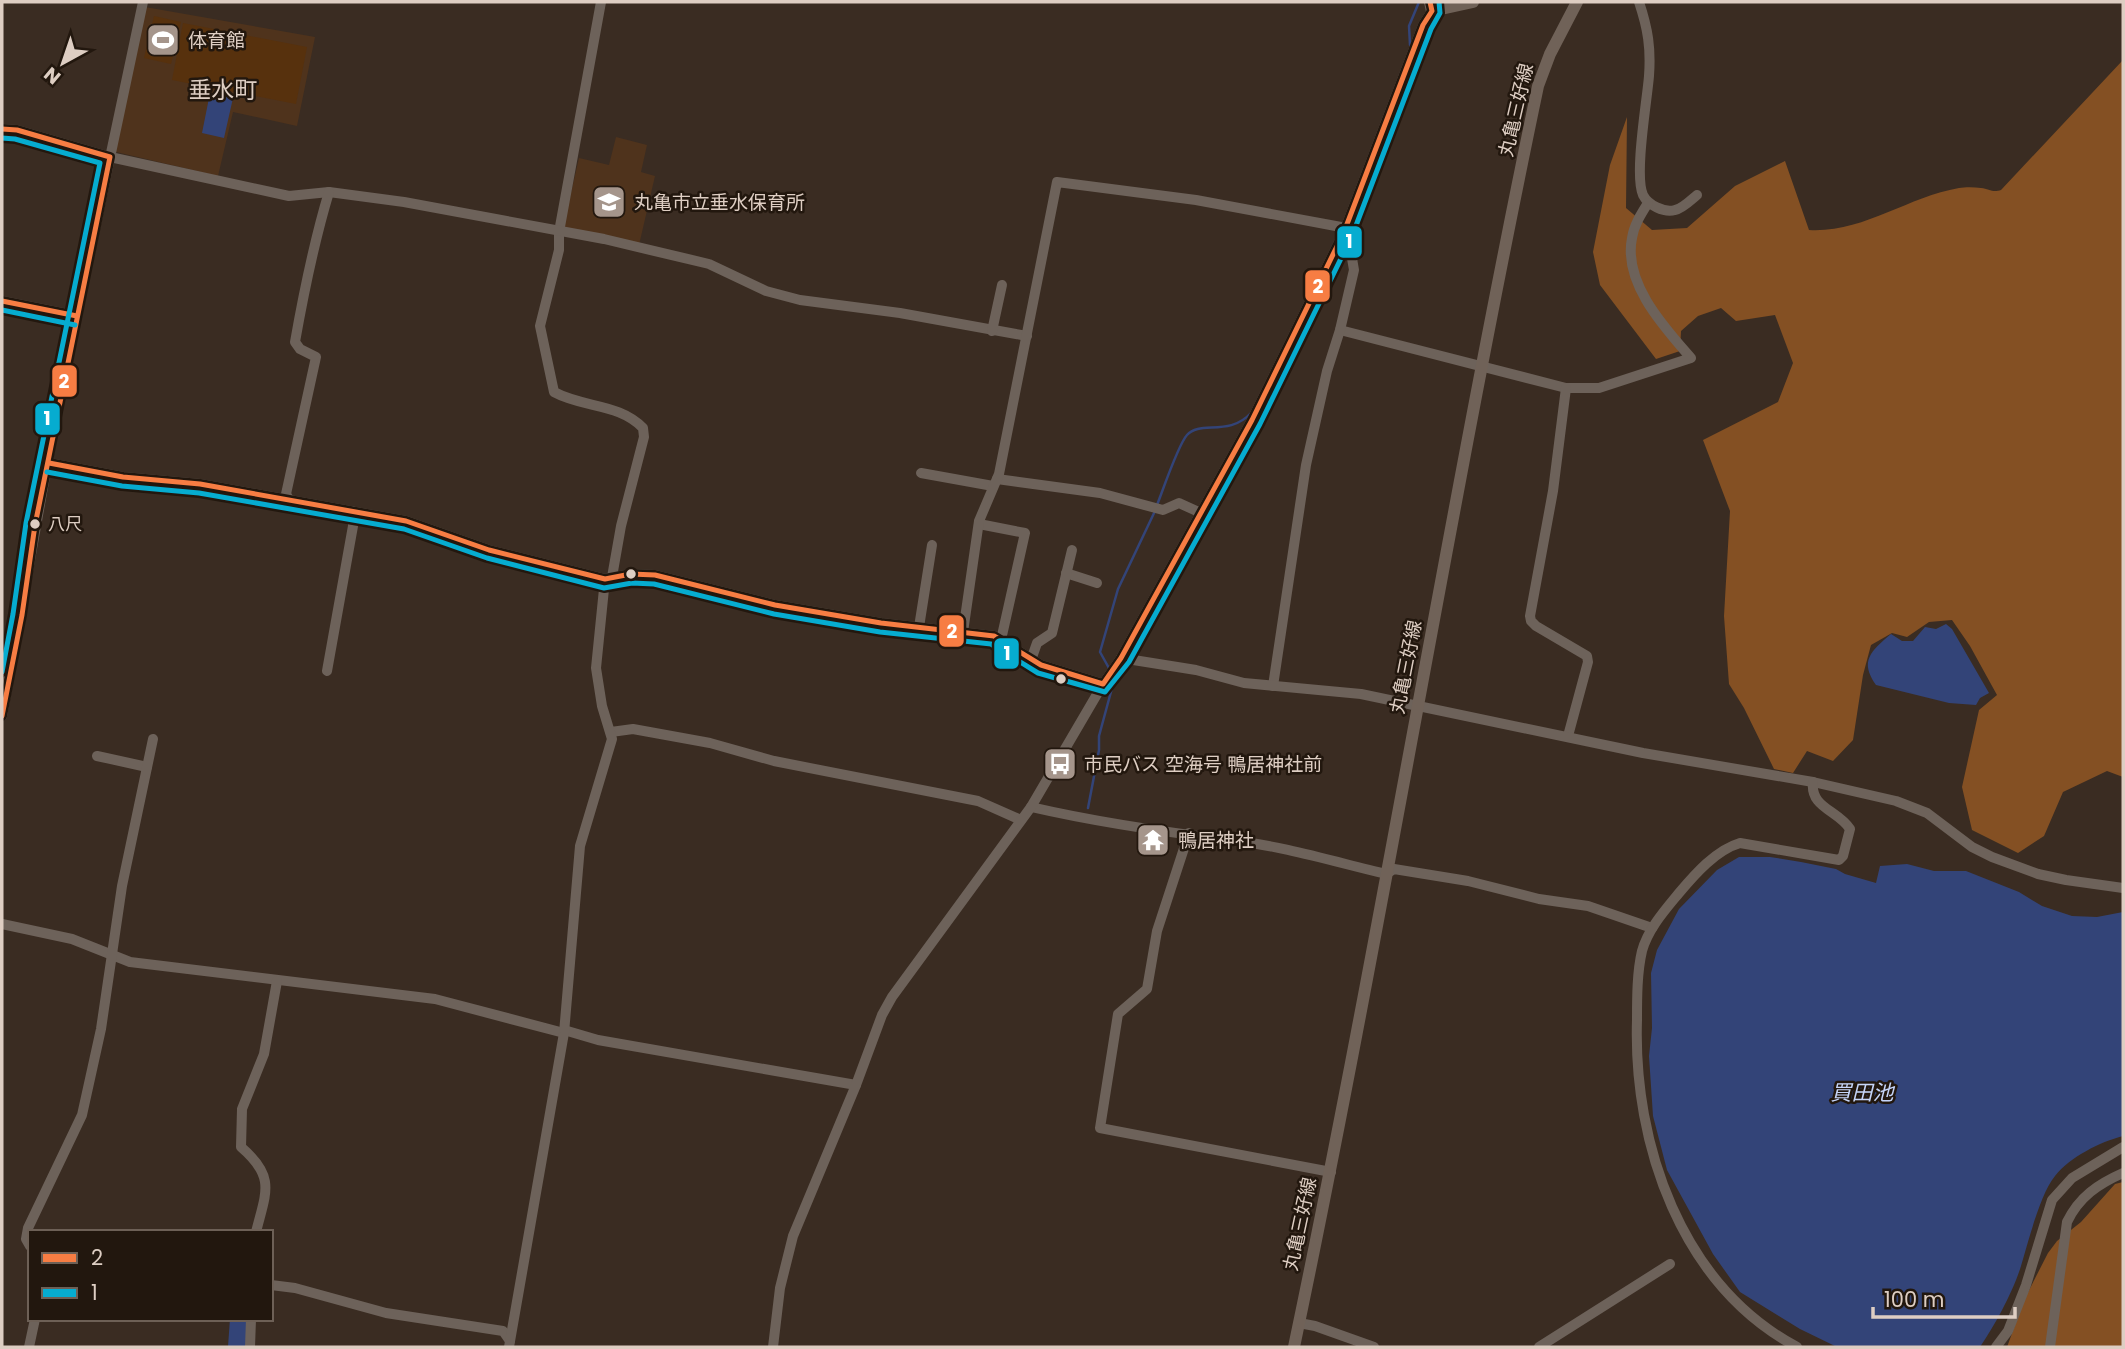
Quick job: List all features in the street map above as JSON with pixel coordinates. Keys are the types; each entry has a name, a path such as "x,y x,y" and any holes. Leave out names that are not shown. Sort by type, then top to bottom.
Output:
{"main road":[{"path":"1431,6 1473,2"},
{"name":"丸亀三好線","path":"1294,1347 1331,1172 1538,86 1562,26 1577,2"}],"street":[{"path":"2,716 59,398 110,157 139,2"},
{"path":"509,1344 564,1032 580,846 612,739 602,706 596,668 608,578 644,437 643,428 634,418 554,392 540,326 559,250 559,232 601,2"},
{"path":"1639,2 1648,32 1649,74 1641,187 1648,203 1662,210 1675,211 1697,195"},
{"path":"773,1347 780,1288 793,1236 882,1015 892,997 1031,807 1121,658 1252,420 1342,229 1431,6"},
{"path":"2,129 17,130 110,157 289,196 328,192 404,202 604,239 709,264 766,291 800,300 900,313 1027,336"},
{"path":"963,632 979,524 995,483 1057,182 1196,200 1342,229 1349,241 1354,270 1306,465 1273,686"},
{"path":"290,501 286,494 316,357 300,349 295,342 314,240 328,192"},
{"path":"1340,330 1566,388 1599,388 1691,358 1667,331 1647,300 1634,272 1631,258 1632,238 1648,203"},
{"path":"992,331 1002,285"},
{"path":"2,301 77,316"},
{"path":"1566,388 1553,491 1530,616 1536,626 1587,656 1568,736"},
{"path":"49,463 124,477 200,484 406,520 489,550 608,578 631,574 655,575 775,606 994,636 1031,660 1103,684"},
{"path":"921,473 995,483 1100,492 1163,510 1179,503 1201,513"},
{"path":"327,671 353,526 352,511"},
{"path":"979,524 1025,533 1001,640"},
{"path":"919,627 932,545"},
{"path":"1031,660 1037,643 1052,633 1072,550"},
{"path":"1066,573 1097,583"},
{"path":"1121,658 1196,670 1226,680 1361,694 1643,753 1812,782 1896,801 1927,813 1972,847 2038,874 2123,888"},
{"path":"611,732 633,729 710,743 775,761 978,801 1021,820"},
{"path":"28,1242 28,1228 82,1115 101,1029 122,886 153,739"},
{"path":"97,757 147,767"},
{"path":"1797,1347 1767,1328 1721,1284 1689,1243 1670,1203 1653,1153 1640,1093 1636,1052 1643,950 1652,928 1692,877 1729,846 1740,843 1839,860 1843,856 1850,829 1844,820 1822,807 1814,798 1812,782"},
{"path":"1031,807 1130,826 1292,851 1386,874 1394,869 1468,881 1539,899 1588,906 1652,928"},
{"path":"1189,833 1157,931 1147,989 1118,1014 1100,1128 1331,1172"},
{"path":"2,923 72,939 130,962 435,999 598,1040 856,1085"},
{"path":"256,1230 267,1181 257,1161 242,1147 242,1109 264,1054 277,981"},
{"path":"1996,1347 2008,1331 2026,1284 2052,1200 2072,1178 2123,1147"},
{"path":"2050,1347 2067,1222 2084,1196 2123,1173"},
{"path":"1539,1347 1670,1264"},
{"path":"273,1285 295,1288 386,1313 502,1331 509,1344"},
{"path":"29,1347 35,1321"},
{"path":"250,1347 251,1321"},
{"path":"1299,1322 1374,1347"}],"shaded area":[{"path":"145,7 315,37 297,126 233,112 218,176 112,151"},
{"name":"体育館","path":"154,16 181,22 171,64 144,58"},
{"path":"183,23 307,47 296,104 172,80"},
{"path":"2123,60 2123,777 2107,771 2063,792 2044,836 2018,853 1972,830 1962,787 1979,710 1997,695 1952,620 1929,622 1907,637 1892,633 1871,645 1863,675 1853,740 1833,761 1807,751 1793,773 1774,769 1729,684 1724,616 1730,511 1703,440 1778,402 1793,363 1775,315 1736,321 1721,308 1698,316 1681,331 1680,351 1656,359 1600,285 1593,252 1610,165 1627,117 1626,208 1652,230 1687,228 1735,186 1785,161 1809,230 1829,229 1848,226 1959,188 2001,190"},
{"name":"丸亀市立垂水保育所","path":"616,137 647,145 641,172 655,176 639,245 563,228 579,158 609,165"},
{"path":"2123,1182 2123,1347 2007,1347 2025,1298 2048,1253 2115,1184"}],"water":[{"path":"210,93 233,98 224,138 202,133"},
{"path":"1946,624 1952,629 1989,693 1980,698 1976,705 1949,703 1876,685 1868,663 1873,651 1884,640 1891,634 1902,641 1913,641 1925,627 1936,629"},
{"name":"買田池","path":"1739,857 1770,857 1801,862 1836,869 1876,883 1880,866 1907,864 1934,871 1966,871 2019,892 2042,906 2072,916 2097,917 2123,912 2123,1136 2086,1151 2055,1176 2039,1206 2013,1287 1980,1347 1837,1347 1800,1329 1740,1292 1713,1254 1667,1170 1653,1116 1649,1056 1652,1028 1651,973 1657,950 1679,909 1717,870"}],"waterway":[{"path":"1410,45 1409,26 1419,2"},
{"path":"1157,505 1187,435 1199,429 1234,424 1251,413"},
{"path":"1110,670 1100,652 1118,589 1155,511"},
{"path":"1088,808 1099,750 1099,736 1112,688"},
{"path":"237,1347 239,1321"}],"transit line":[{"name":"2","path":"49,463 123,477 200,484 406,521 489,550 605,579 631,574 655,575 775,605 881,623 994,636 1041,665 1103,684 1121,658 1252,420 1344,232 1423,25 1432,11 1430,2"},
{"name":"1","path":"47,472 122,486 199,493 404,529 487,558 604,588 632,583 654,584 774,614 880,632 991,644 1038,673 1105,692 1129,662 1260,424 1352,236 1431,29 1440,13 1439,2"},
{"name":"2","path":"2,129 17,130 110,157 35,525 22,615 2,716"},
{"name":"1","path":"2,138 15,139 100,163 26,523 2,672"},
{"name":"2","path":"2,301 77,316"},
{"name":"1","path":"2,310 75,325"}],"place":[{"name":"体育館","path":"163,40"},
{"name":"丸亀市立垂水保育所","path":"609,202"},
{"name":"八尺","path":"35,524"},
{"name":"市民バス 空海号 鴨居神社前","path":"1060,764"},
{"name":"鴨居神社","path":"1153,840"}],"district":[{"name":"垂水町","path":"223,90"}]}
